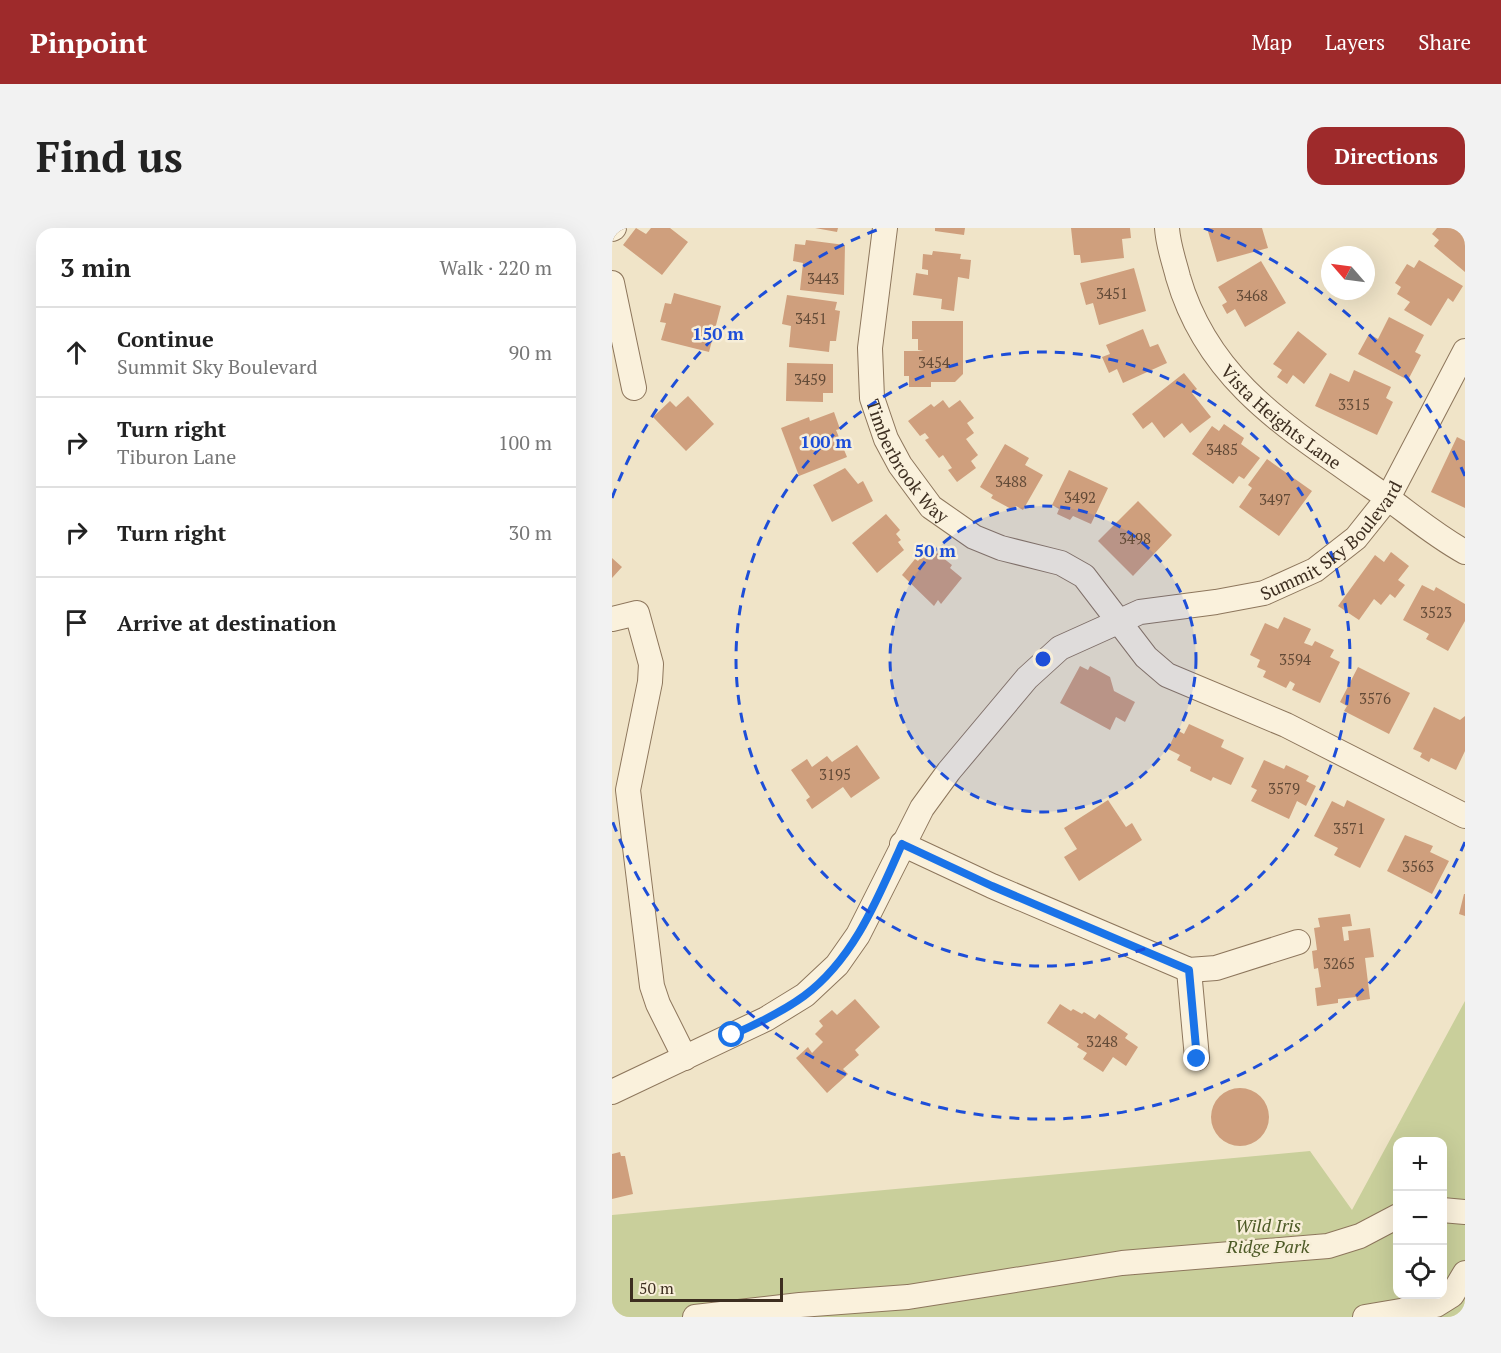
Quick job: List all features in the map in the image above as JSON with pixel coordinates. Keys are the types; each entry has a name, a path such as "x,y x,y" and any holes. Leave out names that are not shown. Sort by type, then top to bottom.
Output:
{"street":[{"name":"Timberbrook Way","path":"885,228 870,348 872,398 886,439 900,465 931,507 974,537 1001,548 1061,563 1084,576 1119,623"},
{"name":"Vista Heights Lane","path":"1167,228 1185,299 1208,347 1247,393 1290,429 1446,542 1465,552"},
{"path":"612,283 634,388"},
{"name":"Summit Sky Boulevard","path":"612,1092 766,1019 805,995 837,965 858,935 922,808 949,771 1027,678 1060,648 1140,612 1264,593 1315,570 1356,538 1388,498 1465,351"},
{"path":"612,619 637,613 651,664 650,682 628,790 652,986 658,1004 685,1058"},
{"path":"1119,623 1146,657 1167,675 1286,725 1465,816"},
{"path":"902,844 1002,890 1189,970 1216,968 1298,942"},
{"path":"1189,970 1197,1059"},
{"path":"1447,1210 1465,1212"},
{"path":"694,1317 800,1305 908,1297 1122,1263 1328,1246 1360,1236 1393,1219"},
{"path":"1365,1317 1436,1305 1452,1295 1465,1274"}],"green space":[{"name":"Wild Iris Ridge Park","path":"1465,1001 1465,1317 612,1317 612,1215 1310,1151 1352,1210"}],"building":[{"path":"636,228 646,234 651,228 670,228 688,242 662,275 623,245"},
{"path":"815,228 838,228 837,232"},
{"path":"935,228 965,228 964,235 935,231"},
{"path":"1071,228 1130,228 1131,238 1122,239 1124,258 1081,263 1080,255 1074,255"},
{"path":"1207,228 1262,228 1268,248 1217,262"},
{"path":"1437,228 1465,228 1465,272 1434,246 1439,240 1432,234"},
{"path":"806,240 845,245 844,295 800,290 803,263 793,261 795,244 805,245"},
{"path":"933,251 961,254 960,259 971,260 969,279 958,277 954,311 941,309 942,299 913,295 916,273 928,275 928,270 922,269 923,254 932,255"},
{"path":"1419,260 1463,286 1453,302 1448,298 1431,326 1404,310 1410,302 1397,294 1401,287 1395,283 1407,264 1414,268"},
{"path":"1261,261 1286,303 1245,327 1235,309 1227,314 1222,305 1227,302 1218,287"},
{"path":"1134,268 1146,311 1099,325 1093,303 1086,305 1080,283"},
{"path":"674,293 721,306 709,352 661,340 666,323 660,322 665,303 671,304"},
{"path":"787,295 837,302 835,310 840,311 836,341 830,341 829,352 789,347 791,326 782,324"},
{"path":"1389,317 1424,335 1415,352 1421,355 1408,380 1358,354 1369,334 1378,339"},
{"path":"912,321 963,321 963,374 955,382 931,382 931,387 909,387 909,376 904,376 904,351 924,351 918,350 918,339 912,339"},
{"path":"1143,329 1150,347 1158,344 1167,363 1123,383 1117,369 1109,373 1102,357 1110,354 1106,345"},
{"path":"1298,331 1327,354 1304,384 1293,375 1287,384 1277,377 1282,370 1273,364"},
{"path":"787,363 833,364 833,393 823,393 823,402 786,401"},
{"path":"1354,370 1391,387 1386,398 1393,402 1377,435 1315,406 1330,373 1349,382"},
{"path":"1184,373 1197,389 1192,393 1211,417 1190,433 1182,423 1164,438 1152,422 1143,429 1132,414"},
{"path":"688,396 714,424 686,451 653,417 670,401 676,407"},
{"path":"943,400 949,408 960,400 974,418 967,423 974,433 966,439 978,455 971,461 976,468 957,482 948,470 952,468 943,455 939,458 925,440 929,438 925,433 920,436 908,421 931,404 934,407"},
{"path":"834,412 840,429 836,430 847,457 799,476 781,428 809,417 810,421"},
{"path":"1224,424 1244,438 1241,444 1260,458 1244,479 1239,476 1233,484 1192,454 1212,426 1219,431"},
{"path":"1457,437 1465,441 1465,508 1431,492"},
{"path":"1005,444 1029,458 1025,465 1043,475 1023,510 1016,506 1013,510 991,498 993,495 980,487"},
{"path":"1267,459 1312,491 1279,536 1239,507 1252,488 1248,485"},
{"path":"845,468 858,484 863,481 873,501 832,522 813,485"},
{"path":"1069,470 1108,488 1091,524 1073,516 1070,520 1057,514 1059,509 1052,505"},
{"path":"1138,501 1172,535 1133,576 1098,541"},
{"path":"886,514 900,530 896,534 904,550 877,573 852,543"},
{"path":"1391,552 1409,566 1398,580 1405,585 1395,598 1390,594 1381,605 1374,599 1359,620 1338,606 1375,555 1384,562"},
{"path":"924,553 932,560 937,553 952,565 950,568 962,578 941,604 938,600 934,606 902,575 915,559 918,561"},
{"path":"612,558 622,567 612,578"},
{"path":"1422,585 1434,591 1436,587 1465,604 1465,621 1448,651 1426,639 1429,634 1403,620"},
{"path":"1284,617 1311,629 1304,643 1312,646 1315,641 1334,650 1330,657 1340,662 1320,703 1292,690 1295,684 1290,681 1286,688 1263,677 1266,671 1257,667 1260,660 1250,655 1265,623 1278,629"},
{"path":"1080,666 1088,670 1090,666 1110,677 1114,691 1135,702 1125,722 1116,717 1110,730 1060,703"},
{"path":"1358,667 1410,693 1389,734 1344,711 1347,706 1340,702"},
{"path":"1434,707 1460,720 1465,716 1465,751 1456,770 1431,758 1429,762 1420,757 1422,753 1413,749"},
{"path":"1189,724 1224,740 1221,747 1244,758 1231,785 1213,777 1211,781 1190,771 1191,767 1177,760 1180,755 1168,749 1177,730 1184,734"},
{"path":"857,745 880,778 851,798 843,787 812,809 806,800 810,797 791,770 807,759 812,767 827,756 832,762"},
{"path":"1264,760 1284,769 1286,765 1309,776 1306,781 1316,786 1306,806 1297,801 1289,819 1251,801 1257,790 1251,787"},
{"path":"1108,800 1126,827 1132,823 1142,840 1079,881 1064,857 1077,849 1064,828"},
{"path":"1347,800 1385,819 1360,868 1334,855 1338,848 1314,836 1332,801 1344,807"},
{"path":"1405,835 1433,846 1430,852 1449,861 1432,894 1387,871"},
{"path":"1465,894 1465,916 1459,914"},
{"path":"1350,914 1352,926 1342,927 1344,941 1349,940 1348,931 1370,928 1374,957 1365,958 1370,999 1357,1001 1356,997 1338,999 1338,1003 1317,1006 1315,988 1321,987 1318,968 1314,969 1312,951 1317,950 1314,928 1320,927 1318,918"},
{"path":"855,999 880,1027 855,1050 859,1055 843,1069 848,1074 827,1093 796,1058 808,1047 812,1053 823,1042 815,1034 823,1026 819,1021 832,1010 837,1015"},
{"path":"1060,1004 1071,1011 1073,1009 1082,1014 1084,1012 1095,1019 1099,1014 1128,1034 1125,1038 1138,1047 1126,1066 1113,1057 1103,1072 1083,1059 1087,1053 1077,1047 1079,1044 1047,1023"},
{"path":"1234,1088 1246,1088 1261,1096 1269,1111 1269,1123 1261,1138 1246,1146 1234,1146 1219,1138 1211,1123 1211,1111 1219,1096"},
{"path":"620,1152 621,1156 625,1156 633,1194 612,1199 612,1154"}],"route":[{"path":"732,1035 766,1019 805,995 837,965 858,935 902,844 992,886 1189,970 1197,1059"}]}
